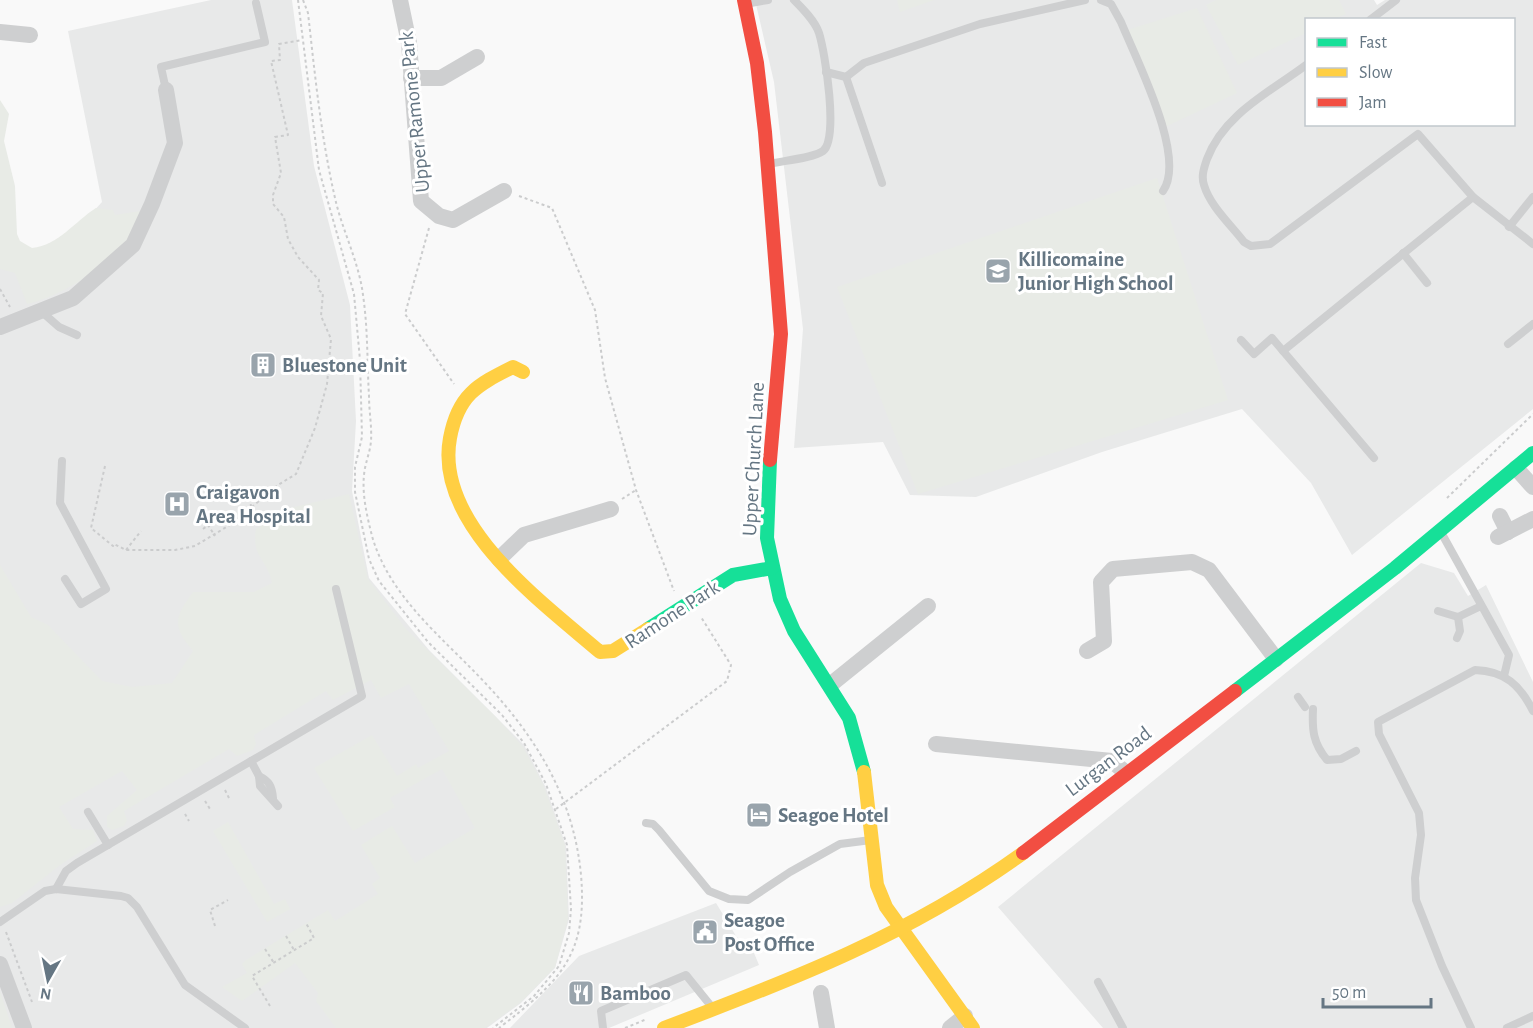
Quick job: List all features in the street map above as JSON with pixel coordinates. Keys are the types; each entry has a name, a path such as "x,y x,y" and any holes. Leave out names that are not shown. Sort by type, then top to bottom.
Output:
{"street":[{"name":"Upper Ramone Park","path":"400,0 409,43 421,201 439,216 453,220 504,191"},
{"name":"Upper Church Lane","path":"744,2 757,63 768,164 781,334 766,508 767,538 772,568 780,599 794,631 831,685 849,718 867,785 877,885 886,907 969,1022"},
{"path":"0,32 30,35"},
{"path":"411,78 441,78 477,57"},
{"path":"7,325 73,298 133,245 152,204 175,143 166,90"},
{"name":"Ramone Park","path":"523,372 513,367 481,383 464,398 446,442 449,471 459,507 488,548 600,652 614,651 733,575 772,568"},
{"name":"Lurgan Road","path":"664,1028 837,960 902,930 978,884 1441,531 1533,453"},
{"path":"1516,468 1533,487"},
{"path":"499,559 524,535 611,509"},
{"path":"1500,516 1503,535 1533,519"},
{"path":"1087,651 1104,641 1101,582 1113,568 1192,562 1209,570 1276,659"},
{"path":"831,685 928,606"},
{"path":"936,744 1112,761 1126,773"},
{"path":"0,964 24,1028"},
{"path":"821,993 827,1028"},
{"path":"950,1028 969,1022"}],"lane":[{"path":"744,2 768,0"},
{"path":"768,164 822,152 829,143 831,128 826,72 819,32 794,0"},
{"path":"846,77 864,63 980,24 1085,0"},
{"path":"1101,0 1111,4 1120,22 1167,138 1171,168 1169,182 1163,191"},
{"path":"1373,18 1396,0"},
{"path":"166,90 161,67 265,42 256,3"},
{"path":"1305,66 1228,122 1208,157 1203,172 1206,191 1244,242 1251,246 1270,244 1418,134 1473,196 1533,244"},
{"path":"826,72 846,77"},
{"path":"846,77 882,183"},
{"path":"1283,351 1473,196"},
{"path":"1509,227 1533,196"},
{"path":"1403,253 1427,283"},
{"path":"42,312 59,327 78,335"},
{"path":"1508,344 1533,324"},
{"path":"1241,340 1254,354 1272,338 1374,458"},
{"path":"62,461 60,503 106,589 81,604 65,579"},
{"path":"1441,531 1480,606 1509,655 1509,665 1504,676"},
{"path":"56,889 66,871 362,696 336,589"},
{"path":"1438,611 1458,617 1480,606"},
{"path":"1457,638 1460,631 1458,617"},
{"path":"1471,1028 1442,966 1416,900 1415,878 1421,836 1419,813 1377,728 1378,722 1475,670 1490,671 1504,676 1524,692 1533,711"},
{"path":"1298,697 1309,708 1316,747 1327,760 1341,759 1356,751"},
{"path":"251,761 259,776 268,781 278,806"},
{"path":"88,812 108,845"},
{"path":"646,823 653,824 659,830 709,891 729,899 748,900 790,872 840,844 872,840"},
{"path":"1,921 45,891 56,889 107,893 128,898 137,907 185,985 245,1028"},
{"path":"603,1028 601,1011 686,975 712,1009"},
{"path":"1098,982 1123,1028"},
{"path":"1507,1028 1533,1016"}],"path":[{"path":"298,0 318,170 354,294 360,360 362,437 355,467 355,492 369,559 379,581 428,642 502,715 524,743 556,809 567,845 570,865 569,933 559,966 550,980 499,1028"},
{"path":"303,0 308,13 328,169 338,211 363,291 371,441 364,471 364,492 367,516 378,553 389,576 435,633 487,684 530,737 555,777 566,804 580,866 582,912 578,936 565,968 548,989 493,1028"},
{"path":"105,466 91,528 113,546 114,544 126,550 175,550 195,546 215,536 278,485 296,474 321,409 330,359 330,339 321,316 323,293 318,290 319,280 307,270 290,248 284,217 273,204 273,195 281,173 275,137 288,135 271,61 280,60 279,44 303,40"},
{"path":"504,191 544,204 556,215 595,310 605,378 636,490 686,604 729,658 732,668 730,676 717,689 566,804 556,809"},
{"path":"434,211 405,314 464,398"},
{"path":"0,289 7,299 7,325"},
{"path":"311,367 330,359"},
{"path":"1445,500 1533,414"},
{"path":"250,486 251,509"},
{"path":"204,529 208,525 215,536"},
{"path":"126,550 141,531"},
{"path":"215,926 210,910 228,900"},
{"path":"1,921 34,1008"},
{"path":"270,1006 252,976 314,939 306,923"},
{"path":"286,936 294,950"},
{"path":"265,949 274,963"},
{"path":"506,1028 507,1020"}],"shaded area":[{"name":"Craigavon Area Hospital","path":"211,0 292,0 314,166 350,305 356,421 352,491 369,578 429,650 524,745 546,788 566,846 569,919 555,968 521,1003 487,1028 0,1028 0,265 43,266 102,202 68,31"},
{"name":"Killicomaine Junior High School","path":"755,0 1374,0 1377,5 1385,0 1533,0 1533,409 1352,555 1311,483 1242,409 1102,452 976,497 910,495 883,442 794,448 803,329 774,82"},
{"path":"897,0 934,0 900,12"},
{"path":"1216,0 1339,0 1346,14 1336,18 1305,18 1305,33 1238,65 1206,5"},
{"path":"1197,8 1237,93 1163,128 1124,31"},
{"path":"0,100 9,114 4,141 15,186 17,234 20,241 32,248 42,246 58,238 96,208 113,210 115,215 141,211 135,227 112,257 96,270 60,292 27,304 15,273 0,269"},
{"path":"1157,178 1228,400 918,494 837,287"},
{"path":"349,494 368,579 406,629 495,716 523,747 543,784 565,845 568,919 555,967 521,1002 485,1028 336,1028 316,1001 318,993 295,963 242,1001 222,987 247,973 242,964 246,960 328,910 335,921 378,894 372,884 380,878 361,845 392,826 415,863 475,828 442,769 390,798 395,807 353,831 314,768 372,735 397,776 416,764 418,768 449,751 409,684 381,698 371,680 333,700 326,691 254,735 256,744 253,750 237,756 229,749 124,811 127,820 124,826 112,830 107,827 107,816 137,790 122,771 59,807 73,829 93,830 97,841 60,865 12,903 0,907 0,565 31,617 48,625 102,681 132,687 172,683 193,651 181,635 178,622 182,609 193,592 254,592 272,583 256,546 256,529 286,509"},
{"path":"1421,563 1454,573 1468,596 1486,585 1533,682 1533,1028 1103,1028 998,907"},
{"path":"228,822 274,904 285,899 290,909 267,922 213,831"},
{"path":"716,903 736,936 754,953 759,965 609,1028 510,1028 579,956"},
{"path":"0,992 12,1028 0,1028"}],"traffic: fast":[{"path":"1235,691 1395,568 1533,453"},
{"path":"770,460 767,538 780,599 794,631 849,718 864,772"},
{"path":"648,629 733,575 772,568"}],"traffic: slow":[{"path":"523,372 513,367 489,380 471,393 458,411 450,438 449,470 459,501 475,530 497,558 550,610 600,652 613,651 648,629"},
{"path":"864,772 877,885 886,907 973,1028"},
{"path":"664,1028 850,953 938,908 1023,853"}],"traffic: jam":[{"path":"744,0 757,63 765,132 781,334 770,460"},
{"path":"1023,853 1235,691"}],"place":[{"name":"Killicomaine Junior High School","path":"998,271"},
{"name":"Bluestone Unit","path":"263,365"},
{"name":"Craigavon Area Hospital","path":"177,504"},
{"name":"Seagoe Hotel","path":"759,815"},
{"name":"Seagoe Post Office","path":"705,932"},
{"name":"Bamboo","path":"581,993"}]}
